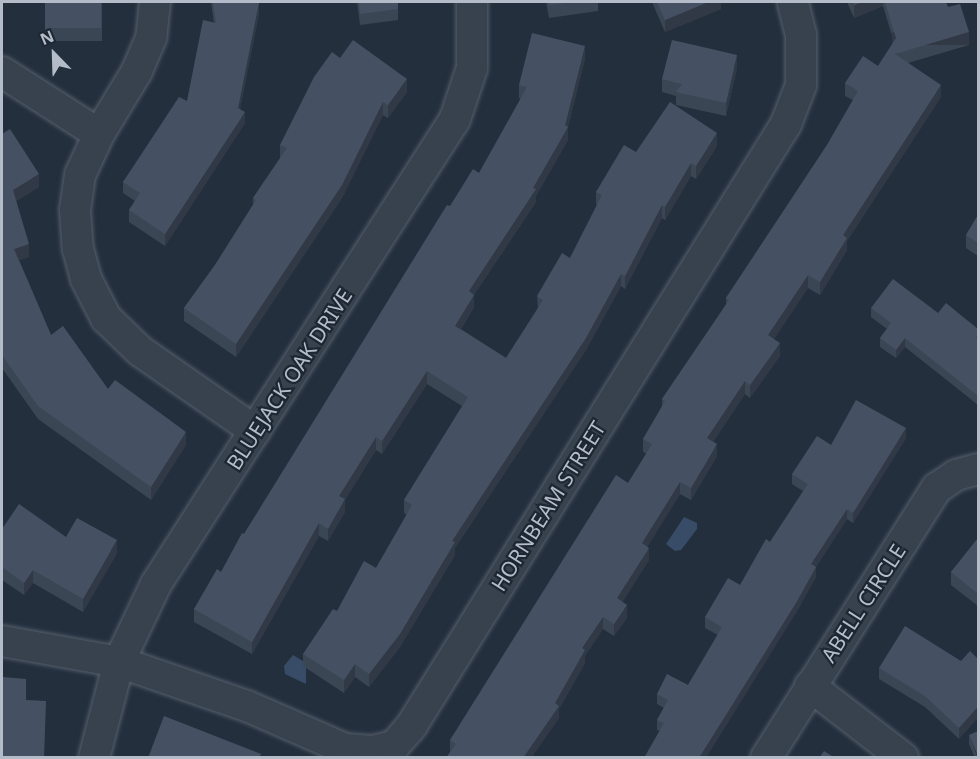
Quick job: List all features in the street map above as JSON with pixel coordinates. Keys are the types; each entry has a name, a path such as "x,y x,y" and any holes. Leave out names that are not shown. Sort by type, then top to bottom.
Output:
{"street":[{"path":"155,2 151,38 141,63 99,134 80,175 75,210 78,249 86,279 106,318 140,351 255,431"},
{"name":"BLUEJACK OAK DRIVE","path":"94,758 119,662 156,584 454,120 472,68 472,2"},
{"name":"HORNBEAM STREET","path":"119,662 247,706 345,749 372,751 394,746 412,725 786,124 801,85 801,35 793,2"},
{"path":"2,72 99,134"},
{"name":"ABELL CIRCLE","path":"765,758 937,488 956,475 978,469"},
{"path":"2,641 119,662"},
{"path":"810,686 903,758"}],"water":[{"path":"684,517 697,523 697,529 681,550 675,551 666,544"},
{"path":"293,655 306,663 306,684 285,674 284,666"}],"building":[{"path":"45,2 101,2 101,28 45,28"},
{"path":"213,2 259,2 238,108 245,112 165,234 129,210 140,193 123,182 179,97 187,101 203,20 216,23"},
{"path":"359,2 398,2 398,9 360,14"},
{"path":"548,2 574,2 549,5"},
{"path":"657,2 708,2 665,20"},
{"path":"885,2 946,2 948,7 960,4 969,32 895,54 941,85 843,235 847,238 820,282 808,275 768,335 780,343 750,385 745,381 707,438 717,444 691,488 680,482 642,543 649,548 617,598 627,605 614,624 603,617 582,648 585,650 555,703 559,706 523,758 446,758 456,744 450,740 616,475 628,483 652,444 643,439 665,401 662,399 729,300 726,298 827,145 858,91 845,83 863,56 878,66 896,38"},
{"path":"532,33 585,46 565,125 568,127 533,188 536,189 469,291 474,295 455,326 506,358 543,300 537,296 562,253 570,258 602,195 596,192 624,145 636,152 670,102 717,133 696,166 691,163 665,207 662,205 625,276 621,274 586,338 452,541 455,542 400,634 369,674 355,664 344,680 303,654 333,609 337,611 364,561 376,568 412,505 404,500 468,397 427,371 382,441 376,437 339,496 345,499 328,529 319,523 252,642 194,609 217,569 221,572 242,533 244,534 447,205 450,206 473,169 479,173 527,87 519,85"},
{"path":"353,40 407,79 388,105 383,102 342,185 236,344 184,308 215,265 256,200 253,198 287,148 280,145 314,77 332,52 340,58"},
{"path":"672,40 737,55 726,103 676,92 682,84 662,79"},
{"path":"10,129 39,174 13,190 29,244 14,249 51,335 63,326 108,389 115,380 186,432 151,487 38,406 2,355 2,134"},
{"path":"978,215 978,243 966,235"},
{"path":"893,279 938,313 946,303 978,329 976,337 978,339 978,396 905,338 896,350 880,338 891,323 871,308"},
{"path":"856,400 906,428 853,513 847,509 811,564 816,567 796,603 699,758 644,758 664,723 657,720 668,700 657,694 667,674 688,685 722,627 705,617 728,578 740,585 766,539 770,542 808,484 792,474 817,436 831,445"},
{"path":"19,504 66,537 77,518 117,540 83,599 33,570 24,583 2,567 2,529"},
{"path":"978,538 978,594 951,572"},
{"path":"905,626 961,661 970,651 978,659 978,707 959,728 925,696 879,668"},
{"path":"2,677 26,679 26,700 46,701 44,758 2,758"},
{"path":"164,716 261,754 259,758 148,758"},
{"path":"978,731 978,756 969,735"},
{"path":"824,751 835,758 819,758"}]}
